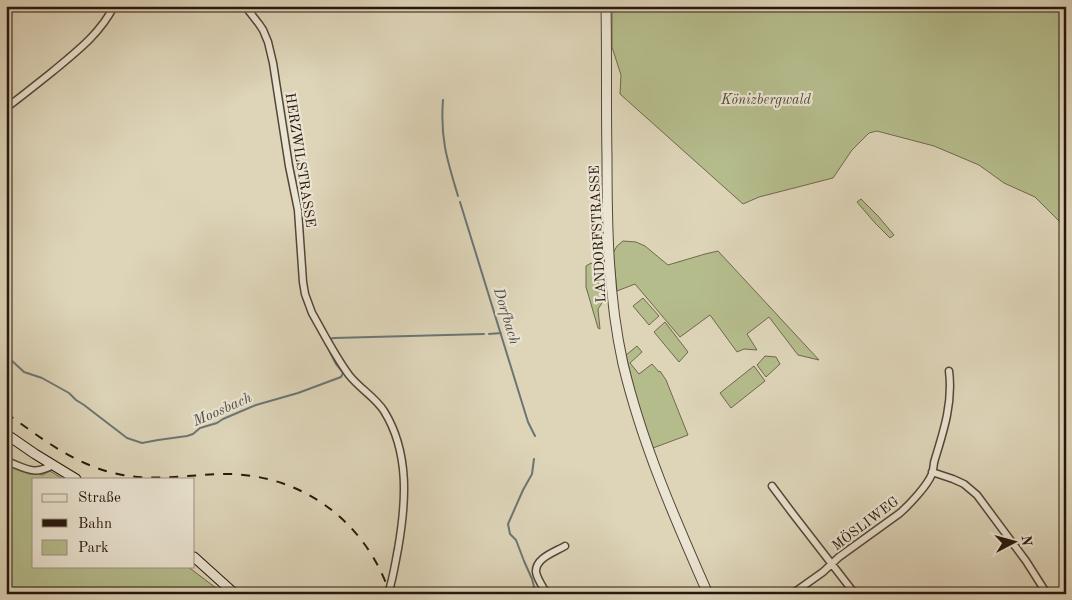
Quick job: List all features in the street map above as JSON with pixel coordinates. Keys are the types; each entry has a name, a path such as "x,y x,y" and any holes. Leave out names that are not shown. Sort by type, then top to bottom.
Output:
{"street":[{"path":"6,108 74,55 93,37 108,18 114,6"},
{"name":"HERZWILSTRASSE","path":"245,6 263,30 273,63 298,210 303,282 308,303 316,320 350,376 377,401 383,410 392,427 399,448 404,478 403,516 388,594"},
{"name":"LANDORFSTRASSE","path":"606,6 608,238 611,284 620,348 637,415 653,464 708,594"},
{"name":"MÖSLIWEG","path":"792,594 900,513 928,480 948,415 949,371"},
{"path":"6,434 74,478"},
{"path":"6,461 37,471 44,470 53,465"},
{"path":"932,472 964,484 977,495 1026,561 1047,594"},
{"path":"772,486 855,594"},
{"path":"547,594 536,572 537,565 541,559 565,546"},
{"path":"195,558 235,594"}],"green space":[{"name":"Könizbergwald","path":"612,6 1066,6 1066,234 1060,222 1035,197 1004,183 979,165 934,146 877,131 869,133 852,150 833,178 759,197 743,204 620,94 621,75 612,47"},
{"path":"861,199 894,235 890,238 875,223 857,202"},
{"path":"623,241 636,242 645,246 668,265 718,251 819,360 798,355 769,317 747,334 757,350 744,349 737,352 710,315 680,337 635,284 617,291 613,253"},
{"path":"591,263 599,271 596,278 606,297 598,309 600,329 598,328 586,287 586,266"},
{"path":"643,298 659,316 649,325 633,306"},
{"path":"665,322 688,352 679,362 654,332"},
{"path":"637,346 642,352 630,363 639,374 652,364 660,371 666,380 688,435 653,448 640,413 626,355"},
{"path":"765,356 776,357 780,364 766,377 757,365"},
{"path":"754,366 765,381 731,408 720,393"},
{"path":"6,465 42,475 50,471 61,478 32,478 32,568 190,568 224,594 6,594"}],"waterway":[{"name":"Dorfbach","path":"443,100 442,114 445,149 458,196"},
{"name":"Dorfbach","path":"460,202 528,422 535,436"},
{"name":"Moosbach","path":"489,334 501,333"},
{"name":"Moosbach","path":"329,339 484,334"},
{"name":"Moosbach","path":"6,353 24,372 42,378 69,393 127,438 142,443 187,436 200,428 217,423 256,405 298,393 341,377 343,373 336,364 325,342"},
{"name":"Dorfbach","path":"534,459 532,474 508,524 510,534 516,540 536,594"}],"railway":[{"path":"6,413 59,449 102,470 146,477 214,474 256,476 282,483 306,493 328,507 348,525 365,545 379,568 390,594"}]}
